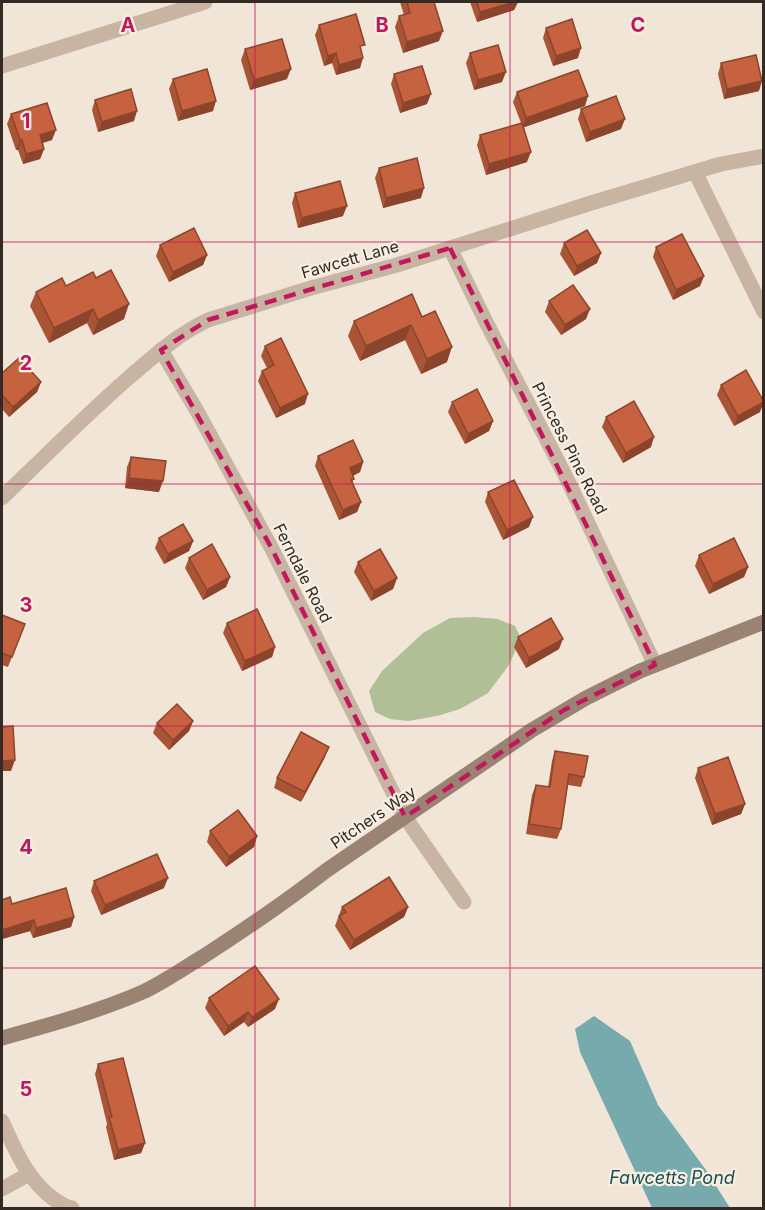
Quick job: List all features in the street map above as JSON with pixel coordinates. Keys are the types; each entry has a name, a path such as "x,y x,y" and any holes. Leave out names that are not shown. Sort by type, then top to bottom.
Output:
{"main road":[{"name":"Pitchers Way","path":"2,1038 122,1000 155,985 230,940 327,870 564,710 655,665 764,622"}],"street":[{"path":"2,66 205,2"},
{"name":"Fawcett Lane","path":"2,498 93,410 171,341 192,327 208,320 397,265 591,203 722,164 764,156"},
{"path":"695,172 764,312"},
{"name":"Princess Pine Road","path":"450,248 568,481 655,665"},
{"name":"Ferndale Road","path":"161,350 272,549 405,817 464,902"},
{"path":"2,1121 17,1155 29,1174 47,1194 72,1209"},
{"path":"2,1189 29,1174"}],"highlighted area":[{"path":"450,248 655,665 564,710 405,817 272,549 161,350 208,320"}],"green space":[{"path":"450,618 498,619 515,626 521,638 509,665 488,693 460,709 408,721 390,719 375,712 369,691 382,671 423,633"}],"water":[{"name":"Fawcetts Pond","path":"594,1016 630,1041 658,1105 706,1170 730,1208 652,1208 580,1052 575,1029"}],"building":[{"path":"407,2 434,2 443,31 407,42 399,16 410,13"},
{"path":"477,2 514,2 480,12"},
{"path":"356,14 365,45 360,46 363,58 339,65 336,53 328,56 319,25"},
{"path":"572,19 581,48 556,56 546,28"},
{"path":"282,39 291,69 254,80 245,49"},
{"path":"498,45 506,72 478,80 470,53"},
{"path":"756,55 762,81 727,89 721,63"},
{"path":"422,66 431,94 403,103 394,74"},
{"path":"207,69 216,101 182,111 173,79"},
{"path":"578,70 588,96 526,118 517,92"},
{"path":"131,89 137,111 102,122 95,100"},
{"path":"616,96 625,119 590,132 581,109"},
{"path":"47,103 56,130 40,135 44,149 26,154 11,114"},
{"path":"522,123 531,152 489,164 480,135"},
{"path":"417,158 424,188 386,198 379,168"},
{"path":"340,181 347,206 302,218 295,193"},
{"path":"194,228 207,255 173,272 160,245"},
{"path":"587,230 601,253 577,266 564,243"},
{"path":"682,234 704,276 676,290 656,247"},
{"path":"111,270 129,304 98,320 93,309 54,328 36,292 62,278 66,286 93,272 96,278"},
{"path":"573,285 590,309 565,325 549,301"},
{"path":"412,294 422,317 435,311 452,347 427,359 411,325 366,346 354,321"},
{"path":"281,338 308,394 280,408 262,371 274,365 265,346"},
{"path":"19,358 41,382 13,407 2,395 2,373"},
{"path":"746,370 764,402 738,416 721,385"},
{"path":"477,389 493,421 468,434 452,402"},
{"path":"634,401 654,437 626,453 606,417"},
{"path":"353,440 363,462 350,468 354,479 351,480 361,502 343,510 318,456"},
{"path":"131,457 166,461 163,481 129,478"},
{"path":"514,480 533,517 507,530 488,492"},
{"path":"183,524 193,541 168,554 159,538"},
{"path":"734,538 748,567 713,584 699,555"},
{"path":"212,544 230,577 207,590 189,558"},
{"path":"380,549 397,578 374,591 358,562"},
{"path":"257,609 275,647 245,661 227,623"},
{"path":"2,615 25,624 12,657 2,653"},
{"path":"551,618 563,639 529,658 518,637"},
{"path":"177,704 193,721 173,740 157,723"},
{"path":"13,726 15,760 2,761 2,727"},
{"path":"301,732 329,747 305,792 277,778"},
{"path":"555,751 588,756 584,777 569,774 561,829 529,824 536,785 550,787"},
{"path":"728,757 745,804 715,814 698,768"},
{"path":"238,810 257,836 229,857 210,831"},
{"path":"157,854 168,878 105,905 94,881"},
{"path":"389,877 408,907 354,940 339,916 346,912 342,907"},
{"path":"66,888 74,917 36,928 34,920 2,930 2,900 10,897 12,904"},
{"path":"255,966 279,999 252,1017 248,1012 228,1026 209,998"},
{"path":"123,1058 145,1143 118,1150 98,1064"}]}
